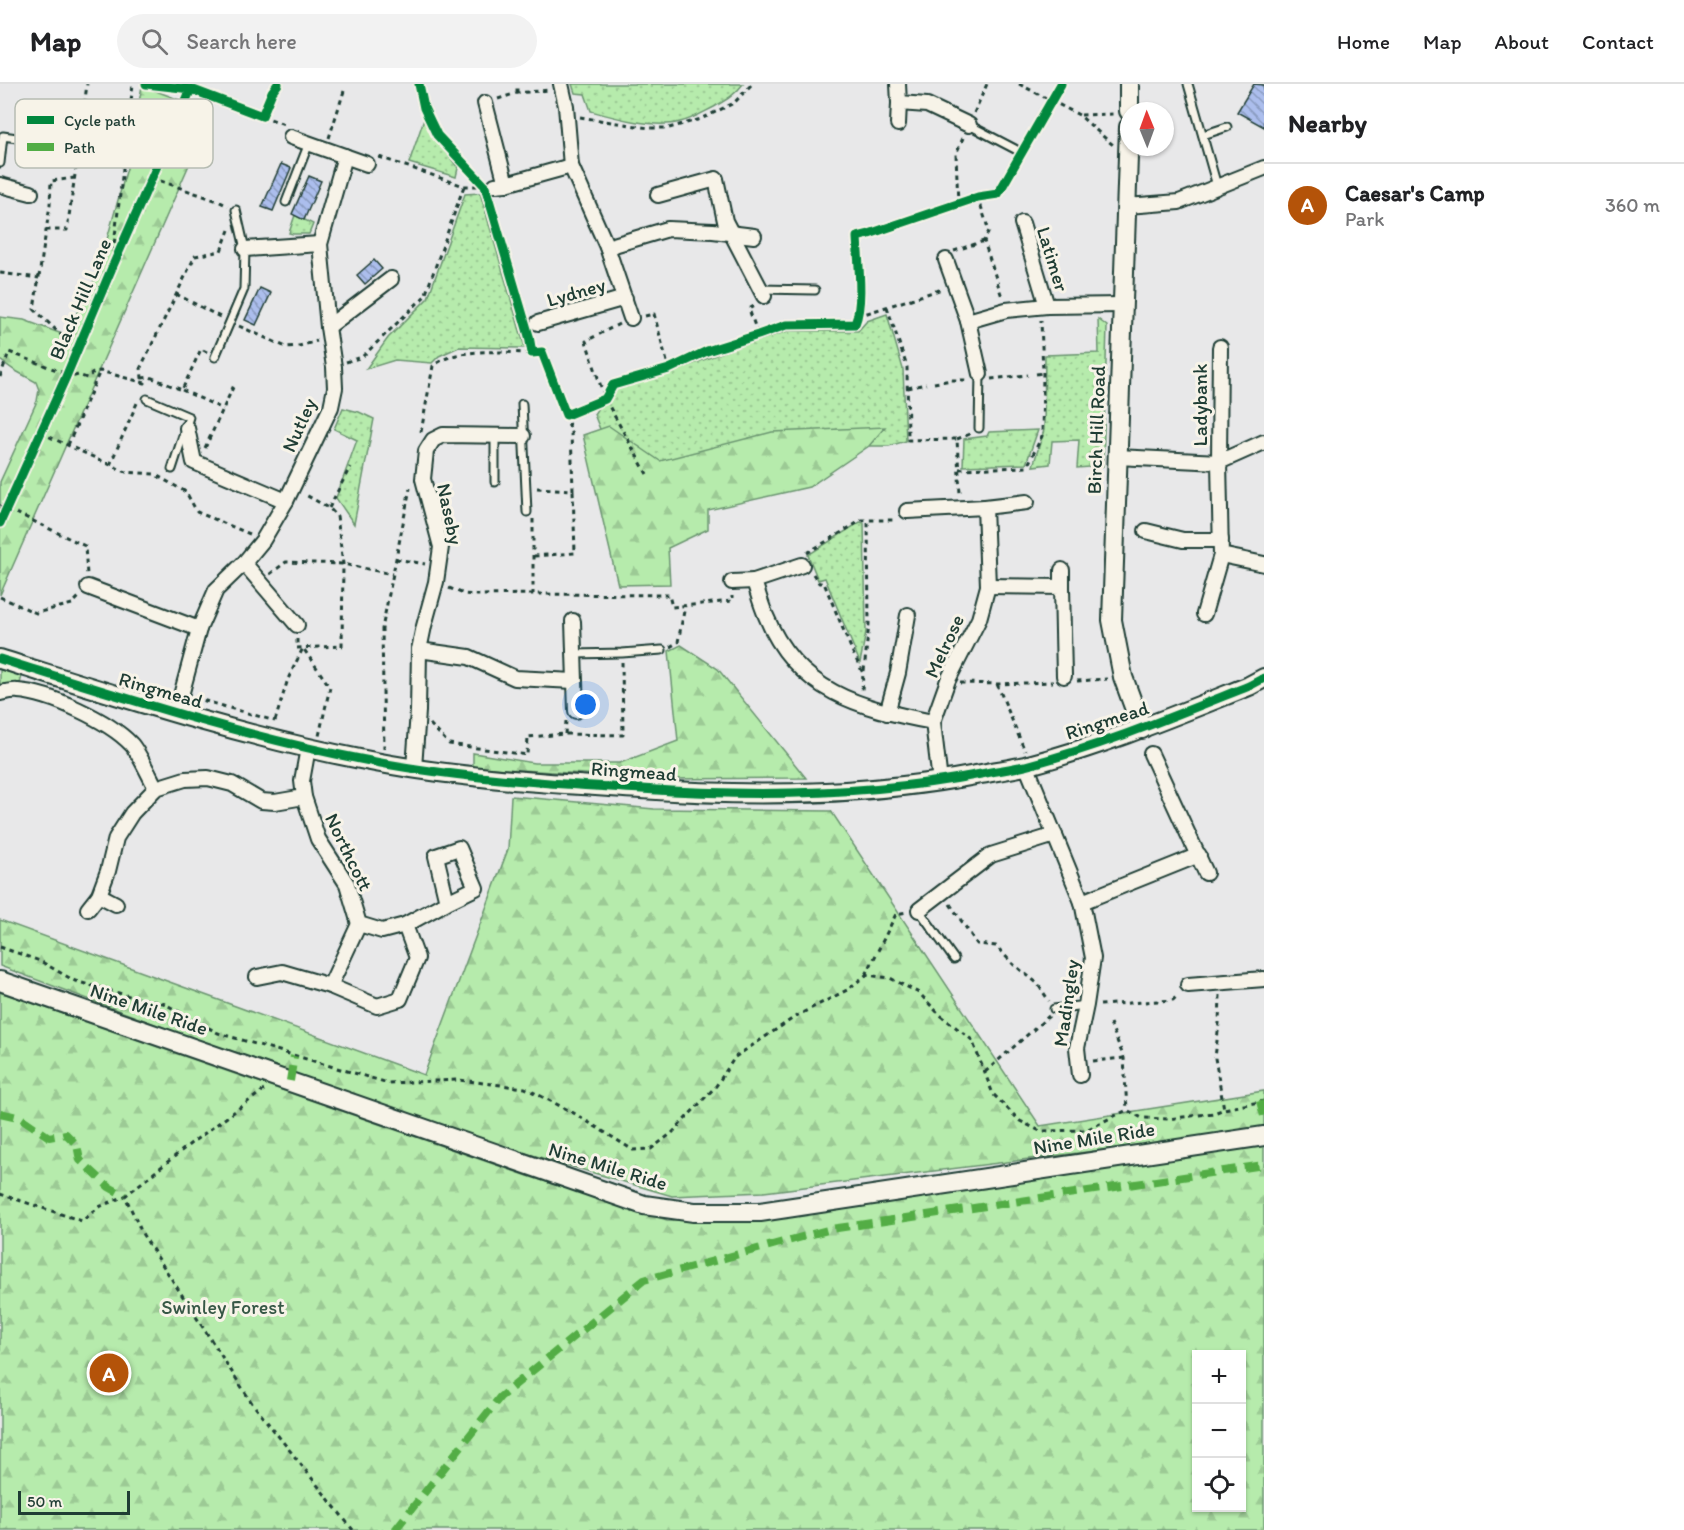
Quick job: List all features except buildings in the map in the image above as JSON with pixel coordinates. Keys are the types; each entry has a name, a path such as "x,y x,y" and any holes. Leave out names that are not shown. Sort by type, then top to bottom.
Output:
{"street":[{"path":"898,84 898,124"},
{"path":"1124,102 1129,84"},
{"name":"Lydney","path":"561,86 567,115 571,166 607,247 631,318"},
{"path":"485,103 493,188 571,166"},
{"path":"899,103 927,105 969,125"},
{"path":"291,137 367,164"},
{"name":"Nutley","path":"176,714 200,629 216,590 244,563 263,540 286,501 331,407 335,388 334,367 320,244 345,156"},
{"name":"Birch Hill Road","path":"1128,156 1112,620 1123,677 1142,729"},
{"path":"1127,206 1179,202 1264,168"},
{"path":"658,195 716,179 725,221 762,292"},
{"path":"0,185 31,192"},
{"name":"Latimer","path":"1022,223 1044,306"},
{"name":"Lydney","path":"607,247 668,230 754,236"},
{"path":"245,249 320,244"},
{"path":"946,260 968,321 980,374"},
{"path":"329,332 391,279"},
{"name":"Lydney","path":"538,323 624,298"},
{"name":"Latimer","path":"968,321 1006,310 1044,306 1123,304"},
{"name":"Ladybank","path":"1204,614 1221,555 1220,347"},
{"path":"187,428 195,462 286,501"},
{"name":"Naseby","path":"414,768 419,650 436,582 441,547 423,479 426,451 433,440 443,435 523,436"},
{"name":"Ladybank","path":"1118,457 1219,462 1264,442"},
{"path":"907,511 986,507 1028,502"},
{"name":"Melrose","path":"940,782 933,722 947,683 979,619 988,586 986,507"},
{"path":"1146,531 1183,540 1221,540"},
{"path":"1221,555 1264,564"},
{"path":"244,563 297,625"},
{"path":"732,582 754,581 806,563"},
{"path":"1062,570 1064,680"},
{"path":"754,581 766,617 781,643 797,666 817,682 850,701 887,713 933,722"},
{"path":"988,586 1062,587"},
{"path":"88,587 200,629"},
{"name":"Melrose","path":"887,713 898,673 908,615"},
{"path":"573,621 576,711"},
{"path":"419,650 469,657 515,678 574,681"},
{"name":"Ringmead","path":"0,659 176,714 312,749 384,763 505,780 738,794 850,791 940,782 1028,765 1142,729 1250,686 1264,678"},
{"path":"0,693 18,691 53,699 112,729 132,744 156,788"},
{"name":"Northcott","path":"312,749 302,781 304,797 318,839 347,884 359,924"},
{"path":"1150,754 1206,873"},
{"name":"Madingley","path":"1028,765 1082,902 1093,958 1077,1048 1079,1068"},
{"name":"Northcott","path":"88,909 99,895 116,838 132,813 156,788 185,779 208,778 232,784 261,801 275,802 304,797"},
{"path":"920,910 991,855 1055,835"},
{"path":"1082,902 1199,855"},
{"path":"99,895 116,904"},
{"path":"330,986 359,924 382,931 405,926 447,902"},
{"path":"257,977 282,972 330,986 377,1006 400,999 417,958 405,926"},
{"path":"1188,986 1264,979"},
{"name":"Nine Mile Ride","path":"0,981 644,1205 694,1212 760,1212 1264,1136"}],"lane":[{"path":"1188,84 1217,186"},
{"path":"969,125 1015,149"},
{"path":"1203,135 1227,127"},
{"path":"0,163 1,136"},
{"path":"286,202 309,143"},
{"path":"215,357 244,289 245,249 236,210"},
{"path":"762,292 815,290"},
{"path":"979,428 980,374"},
{"path":"143,397 189,417 172,469"},
{"path":"522,404 526,512"},
{"path":"495,436 495,482"},
{"path":"574,654 662,650"},
{"path":"920,910 954,959"},
{"path":"1054,1009 1086,1005"}],"path":[{"path":"84,99 87,84"},
{"path":"131,99 133,84"},
{"path":"517,84 517,93"},
{"path":"567,115 649,128 669,128 701,119 734,103 752,84"},
{"path":"958,204 956,154 987,84"},
{"path":"1019,84 1079,115 1119,150"},
{"path":"485,103 517,93 561,86"},
{"path":"328,140 345,88 334,89"},
{"path":"252,112 262,116 265,108"},
{"path":"1079,115 1120,112"},
{"path":"46,230 67,230 75,168"},
{"path":"111,270 124,168"},
{"path":"147,188 156,168"},
{"path":"75,178 51,181 50,205 34,309 78,375 87,378 94,372 100,371 145,383"},
{"path":"145,383 141,367 195,256 221,251 236,210 218,201 152,178"},
{"path":"477,178 493,188"},
{"path":"334,367 362,357 424,296 464,186 493,188"},
{"path":"947,208 983,196 989,231 984,241 1006,310"},
{"path":"946,260 944,254 984,241"},
{"path":"0,273 39,278"},
{"path":"857,315 954,285"},
{"path":"748,338 763,333 749,309 762,303 762,292"},
{"path":"176,294 286,347 300,346 329,332"},
{"path":"959,469 1027,467 1042,436 1044,306"},
{"path":"887,307 907,367 908,440 957,439 979,428"},
{"path":"647,474 604,399 586,341 631,318 654,314 669,369"},
{"path":"182,390 201,349 215,357"},
{"path":"420,439 434,366 442,359 462,353 535,350"},
{"path":"0,376 9,352 71,365"},
{"path":"658,373 678,365"},
{"path":"68,446 100,371"},
{"path":"1036,374 1043,373"},
{"path":"142,378 150,377 223,409"},
{"path":"142,389 145,383"},
{"path":"198,464 235,383"},
{"path":"908,388 926,384"},
{"path":"595,403 604,399 611,388"},
{"path":"110,465 143,397"},
{"path":"534,556 575,553 571,432 562,404"},
{"path":"566,415 576,411"},
{"path":"36,444 46,422"},
{"path":"41,433 126,472 154,474 186,492 197,512 263,540"},
{"path":"957,439 961,508"},
{"path":"329,508 350,467"},
{"path":"384,763 382,629 411,482"},
{"path":"292,488 329,508 337,516 343,564 342,646 297,648 297,625"},
{"path":"526,488 573,490"},
{"path":"0,597 36,613 72,604 88,587 86,546 3,510 12,498"},
{"path":"863,673 852,653 824,583 819,583 806,563 862,520 901,520 907,511"},
{"path":"526,512 533,516 533,594"},
{"path":"868,520 869,624 861,691 891,697"},
{"path":"395,559 438,567"},
{"path":"260,582 286,562 343,564 392,574"},
{"path":"436,582 464,594 669,594 672,607 732,601 732,582"},
{"path":"662,650 678,642 685,606"},
{"path":"182,694 275,721 288,679 303,648"},
{"path":"303,648 330,687 312,749"},
{"path":"418,711 449,744 527,755 528,737 565,734 623,735 622,653"},
{"path":"947,683 997,684 1123,677"},
{"path":"997,684 1028,765"},
{"path":"942,892 977,944 996,946 1012,964 1037,983 1054,1009 1044,1022 985,1072"},
{"path":"0,947 40,961 75,981 163,1003 218,1033 388,1083 459,1080 525,1088 572,1112 633,1150 651,1149 672,1133 716,1086 735,1057 798,1016 847,990 866,975 896,914 920,910"},
{"path":"866,975 890,978 919,993 939,1014 972,1040 993,1094 1020,1121 1040,1131 1086,1130 1127,1110"},
{"path":"1219,983 1219,1023 1215,1058 1224,1109"},
{"path":"1086,1005 1105,1006 1173,1000 1188,986"},
{"path":"1110,1023 1124,1058 1127,1110"},
{"path":"1079,1068 1124,1058"},
{"path":"0,1194 82,1221 99,1207 125,1197 190,1144 264,1090 290,1081"},
{"path":"1127,1110 1142,1118 1168,1119 1214,1113 1264,1101"},
{"path":"125,1197 143,1235 252,1403 353,1530"}],"green space":[{"path":"572,84 743,84 726,100 689,120 659,124 636,122 591,111 585,94 575,93"},
{"path":"142,86 177,99 140,99"},
{"path":"425,116 435,138 458,168 456,177 409,163"},
{"path":"127,168 188,168 0,595 0,482 37,401 39,390 36,382 0,360 0,317 24,320 65,335 97,275"},
{"path":"480,193 525,348 459,347 439,356 432,363 395,360 366,369 388,338 428,298 465,194"},
{"path":"295,215 313,224 309,234 289,233"},
{"path":"887,314 903,369 906,441 889,446 869,446 626,495 594,414 611,388 668,374 726,351 788,331 858,331 867,321"},
{"path":"1098,319 1107,326 1103,466 1077,468 1079,440 1052,441 1050,464 1033,466 1044,430 1045,355 1099,353"},
{"path":"343,408 374,419 354,524 336,498 357,440 334,429"},
{"path":"609,426 660,461 772,432 885,427 869,446 809,487 708,510 708,529 668,548 670,584 618,585 583,435"},
{"path":"1038,430 1026,464 963,466 964,439 987,436 989,432"},
{"path":"860,522 864,523 866,632 860,663 825,578 818,580 808,555"},
{"path":"681,645 718,669 806,778 664,779 473,767 473,753 534,763 620,763 678,741 669,651"},
{"path":"0,670 22,675 20,684 0,685"},
{"path":"511,796 654,809 831,811 1040,1126 1264,1091 1264,1130 764,1192 672,1196 400,1116 0,966 0,920 424,1075 508,849"},
{"name":"Swinley Forest","path":"0,992 528,1176 667,1220 733,1221 1264,1143 1264,1530 0,1530"}],"marked path":[{"path":"290,1081 294,1056"},
{"path":"1260,1101 1264,1116"},
{"path":"0,1113 21,1118 49,1137 66,1134 77,1145 80,1160 109,1187 125,1196"},
{"path":"395,1530 500,1397 644,1280 831,1229 1264,1165"}],"cycle path":[{"path":"146,84 191,89 262,116 278,84"},
{"path":"419,84 424,108 437,135 485,186 532,353 542,352 566,415 605,399 613,385 669,369 707,351 786,325 855,324 860,293 857,237 978,197 998,194 1061,84"},
{"name":"Black Hill Lane","path":"187,99 191,89"},
{"name":"Black Hill Lane","path":"0,523 156,168"},
{"path":"0,659 223,727 314,749 395,765 535,782 684,792 769,794 897,787 1025,766 1139,729 1264,678"}],"place":[{"name":"Caesar's Camp","path":"109,1373"}]}
